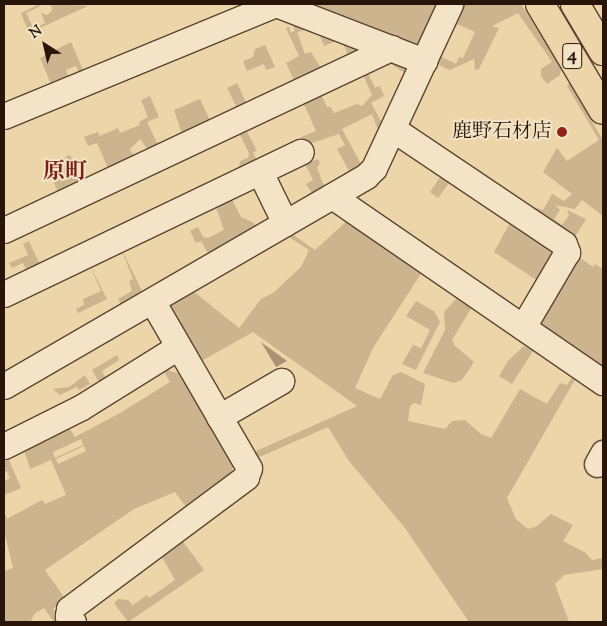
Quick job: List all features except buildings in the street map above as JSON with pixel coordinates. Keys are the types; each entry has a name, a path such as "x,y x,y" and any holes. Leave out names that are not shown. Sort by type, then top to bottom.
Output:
{"highway":[{"name":"4","path":"540,4 603,110"},
{"name":"4","path":"575,4 603,51"}],"street":[{"path":"4,386 332,196 374,168 450,4"},
{"path":"4,116 268,6 282,6 424,61"},
{"path":"4,230 391,48"},
{"path":"393,129 564,244 567,252 523,327"},
{"path":"4,294 302,152"},
{"path":"260,172 285,223"},
{"path":"332,196 603,382"},
{"path":"73,622 68,616 70,609 246,477 249,468 152,301"},
{"path":"4,446 80,408 178,347"},
{"path":"219,417 281,381"}],"shaded area":[{"path":"40,4 39,7 26,13 34,29 45,23 41,13 47,15 52,11 51,4 88,6 29,33 21,13"},
{"path":"292,4 444,4 422,49"},
{"path":"457,4 521,4 561,67 560,75 547,84 541,76 541,69 552,62 518,13 492,26 499,28 479,69 475,70 474,59 450,70 432,62","holes":["457,24 475,32 463,58 459,57 456,64 438,55"]},
{"path":"306,21 377,47 349,57 341,39 324,46 317,28 297,32 305,54 311,52 325,74 297,87 286,63 299,56 286,28 289,27 291,33 295,31 293,26"},
{"path":"71,42 86,77 81,79 76,66 66,70 70,82 54,91 40,58"},
{"path":"265,45 275,67 266,70 264,64 247,71 243,61 253,57 255,49"},
{"path":"389,55 411,61 406,74 388,62 367,71 375,88 380,86 384,96 371,103 382,123 381,138 372,114 342,129 362,166 346,174 349,171 337,149 345,145 339,134 306,145 301,137 316,131 302,100 320,92 327,107 331,107 334,113 357,104 362,106 372,95 360,68"},
{"path":"237,83 248,106 240,114 227,88"},
{"path":"569,83 603,140 603,216 582,200 575,209 555,205 560,210 554,219 562,225 569,215 567,210 586,219 573,240 530,212 534,207 543,210 552,194 564,201 572,194 543,172 557,148 567,161 599,140 567,86"},
{"path":"150,96 159,117 147,122 161,151 152,155 140,139 130,149 137,162 111,175 97,143 88,146 84,137 98,132 100,136 118,128 120,133 140,125 139,122 148,117 141,100"},
{"path":"200,99 213,127 183,137 174,110"},
{"path":"243,124 257,151 253,152 260,167 243,175 239,166 240,161 248,158 249,153 238,131"},
{"path":"70,155 85,187 61,198 46,165"},
{"path":"306,156 310,162 318,159 320,163 317,168 324,186 320,198 312,193 306,184 313,180 303,160"},
{"path":"445,170 454,176 438,198 430,192"},
{"path":"230,195 241,217 254,223 259,233 211,258 201,241 196,243 190,231 198,227 203,237 208,238 224,230 214,202"},
{"path":"349,219 422,272 373,348 355,388 380,399 393,375 401,372 425,384 421,405 414,403 410,406 408,421 445,429 452,421 465,420 481,434 491,438 520,389 547,404 560,383 567,385 576,372 577,376 507,498 516,519 528,529 537,526 551,514 573,525 563,541 586,553 592,560 603,558 603,569 564,575 555,584 569,622 469,622 405,528 349,461 328,427 255,459 252,453 357,406 253,332 198,363 168,312 171,297 188,287 239,328 261,299 273,293 301,267 309,250 289,237 284,241 276,235 286,230 315,250"},
{"path":"511,221 557,246 541,283 494,252"},
{"path":"29,241 42,269 29,276 23,263 12,268 9,263 28,255 23,244"},
{"path":"120,246 144,295 123,308 118,299 132,291 129,281 133,279"},
{"path":"573,253 593,267 595,264 603,269 603,376 531,328"},
{"path":"88,261 107,299 78,313 76,309 84,305 83,299 101,291"},
{"path":"459,296 472,307 452,340 454,345 474,362 462,380 454,383 423,373 445,330 444,312"},
{"path":"416,301 434,311 440,322 416,370 402,364 413,345 421,348 430,330 406,316"},
{"path":"261,342 287,361 276,367"},
{"path":"524,346 533,351 512,384 499,376 508,361"},
{"path":"117,355 119,360 102,371 107,380 100,384 92,370"},
{"path":"167,370 187,376 238,466 232,468 235,477 189,511 175,492 134,509 45,570 66,600 53,609 62,622 54,622 44,608 34,614 31,622 4,622 4,571 13,568 4,531 4,511 7,519 42,500 45,504 66,495 51,460 30,469 24,450 70,429 75,437 120,413 170,382 164,372","holes":["81,439 83,445 55,458 53,452","84,446 86,451 58,464 56,459"]},
{"path":"85,375 90,384 79,390 77,387 60,395 53,389 69,387"},
{"path":"4,457 9,460 21,488 4,495 4,481 10,478 7,471 4,472"},
{"path":"181,539 204,570 128,622 114,603 118,599 128,600 135,608 133,605 147,595 149,598 175,580 160,554"}],"place":[{"name":"鹿野石材店","path":"562,132"}],"district":[{"name":"原町","path":"65,174"}]}
